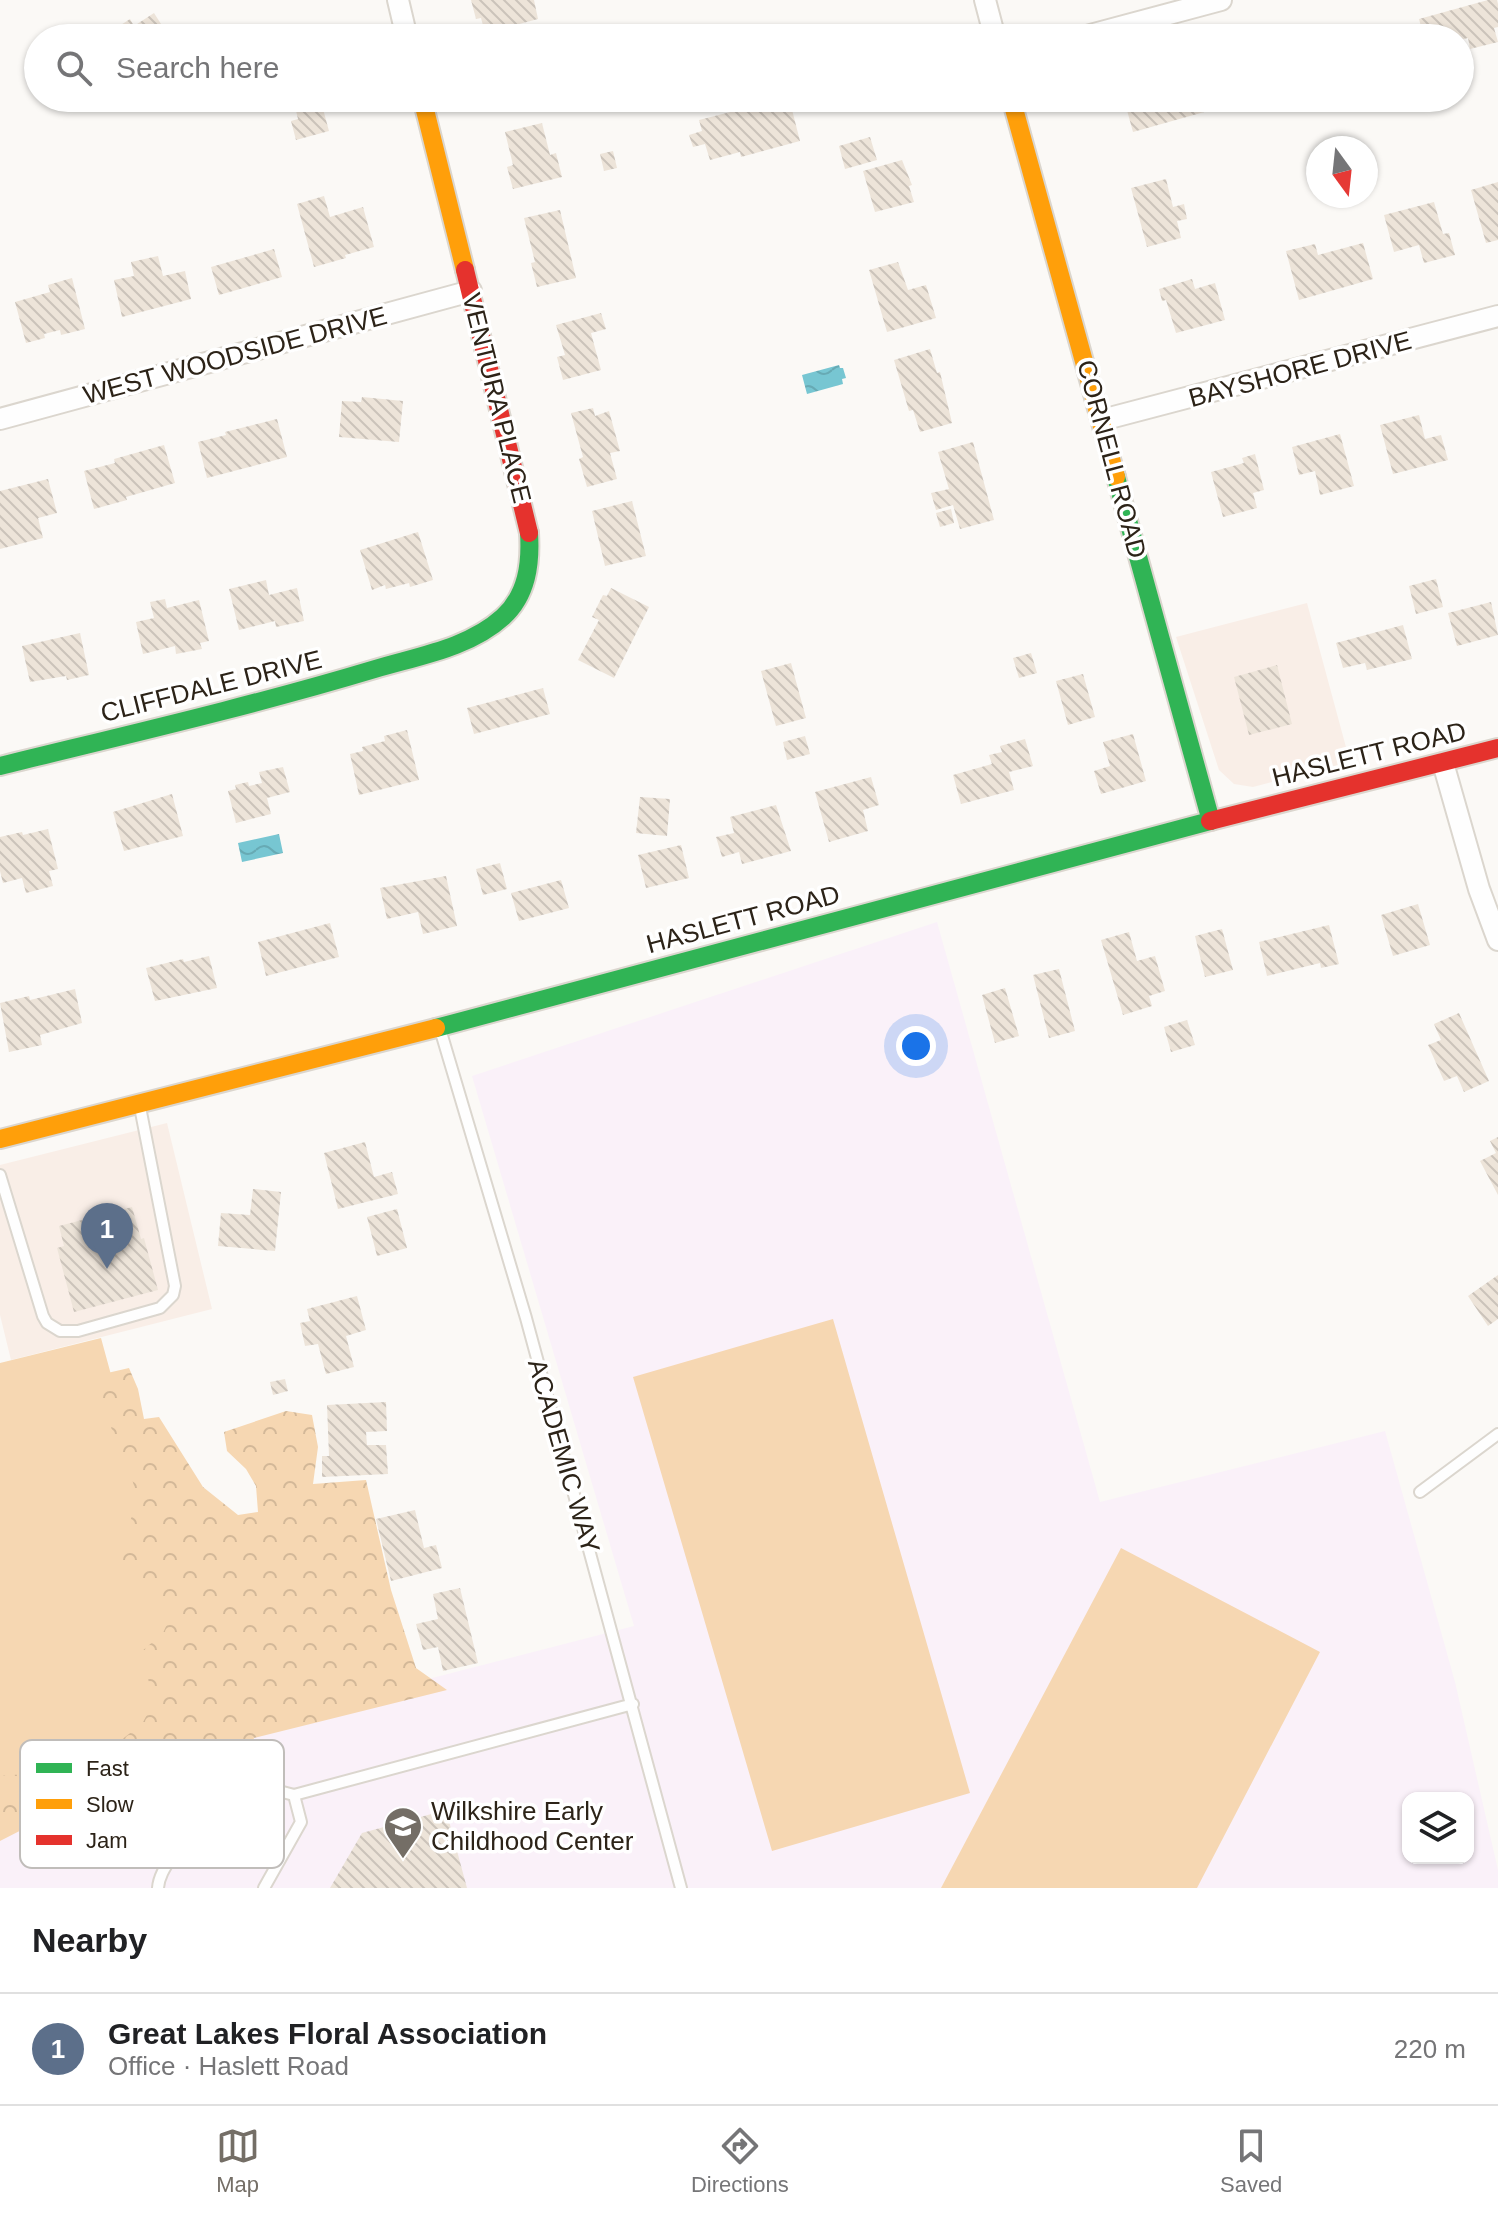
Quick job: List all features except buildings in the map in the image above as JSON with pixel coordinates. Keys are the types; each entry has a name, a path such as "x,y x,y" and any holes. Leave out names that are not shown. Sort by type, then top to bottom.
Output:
{"street":[{"path":"398,0 404,24"},
{"path":"985,0 991,24"},
{"path":"1131,24 1221,0"},
{"name":"VENTURA PLACE","path":"426,112 530,539 529,572 524,589 503,618 475,634 432,651"},
{"name":"CORNELL ROAD","path":"1015,112 1211,821"},
{"name":"WEST WOODSIDE DRIVE","path":"0,419 471,291"},
{"name":"BAYSHORE DRIVE","path":"1102,420 1498,316"},
{"name":"CLIFFDALE DRIVE","path":"0,766 328,684 432,651"},
{"name":"HASLETT ROAD","path":"0,1139 440,1027 1211,821 1498,748"},
{"path":"1443,763 1479,889 1498,940"}],"lane":[{"name":"ACADEMIC WAY","path":"440,1027 526,1318 681,1888"},
{"path":"0,1175 43,1316 53,1328 69,1332 160,1308 173,1295 175,1286 139,1103"},
{"path":"1420,1492 1498,1434"},
{"path":"284,1793 294,1795 633,1704"},
{"path":"284,1852 301,1822 294,1795"},
{"path":"158,1888 165,1868"},
{"path":"264,1888 275,1868"}],"shaded area":[{"path":"1307,603 1350,762 1253,787 1234,784 1219,770 1176,637"},
{"path":"937,922 1100,1502 1385,1431 1455,1682 1498,1870 1498,1888 0,1888 0,1789 20,1784 20,1868 284,1868 284,1740 191,1740 634,1626 472,1076"},
{"path":"167,1123 212,1309 11,1360 0,1315 0,1165"}],"green space":[{"path":"833,1319 970,1793 772,1851 633,1377"},
{"path":"101,1338 209,1734 186,1740 20,1740 20,1784 0,1789 0,1363"},
{"path":"129,1368 138,1389 144,1419 159,1417 203,1487 238,1515 258,1512 256,1486 246,1469 227,1451 224,1432 286,1411 312,1415 318,1447 313,1484 366,1480 391,1590 416,1668 447,1690 253,1740 121,1740 142,1724 149,1711 152,1694 141,1652 163,1633 168,1622 160,1598 150,1587 134,1583 121,1571 136,1494 107,1417 103,1374"},
{"path":"1121,1548 1320,1652 1197,1888 941,1888"},
{"path":"20,1774 20,1831 0,1841 0,1776"}],"water":[{"path":"839,365 846,378 842,379 843,384 807,394 802,375"},
{"path":"279,834 283,853 242,862 238,843"}],"traffic: fast":[{"path":"1116,477 1211,821"},
{"path":"0,766 189,720 459,644 490,628 517,599 526,578 529,533"},
{"path":"436,1028 1210,821"}],"traffic: slow":[{"path":"426,112 465,270"},
{"path":"1015,112 1116,477"},
{"path":"0,1139 436,1028"}],"traffic: jam":[{"path":"465,270 529,533"},
{"path":"1210,821 1498,748"}],"place":[{"name":"Great Lakes Floral Association","path":"107,1269"},
{"name":"Wilkshire Early Childhood Center","path":"403,1860"}]}
